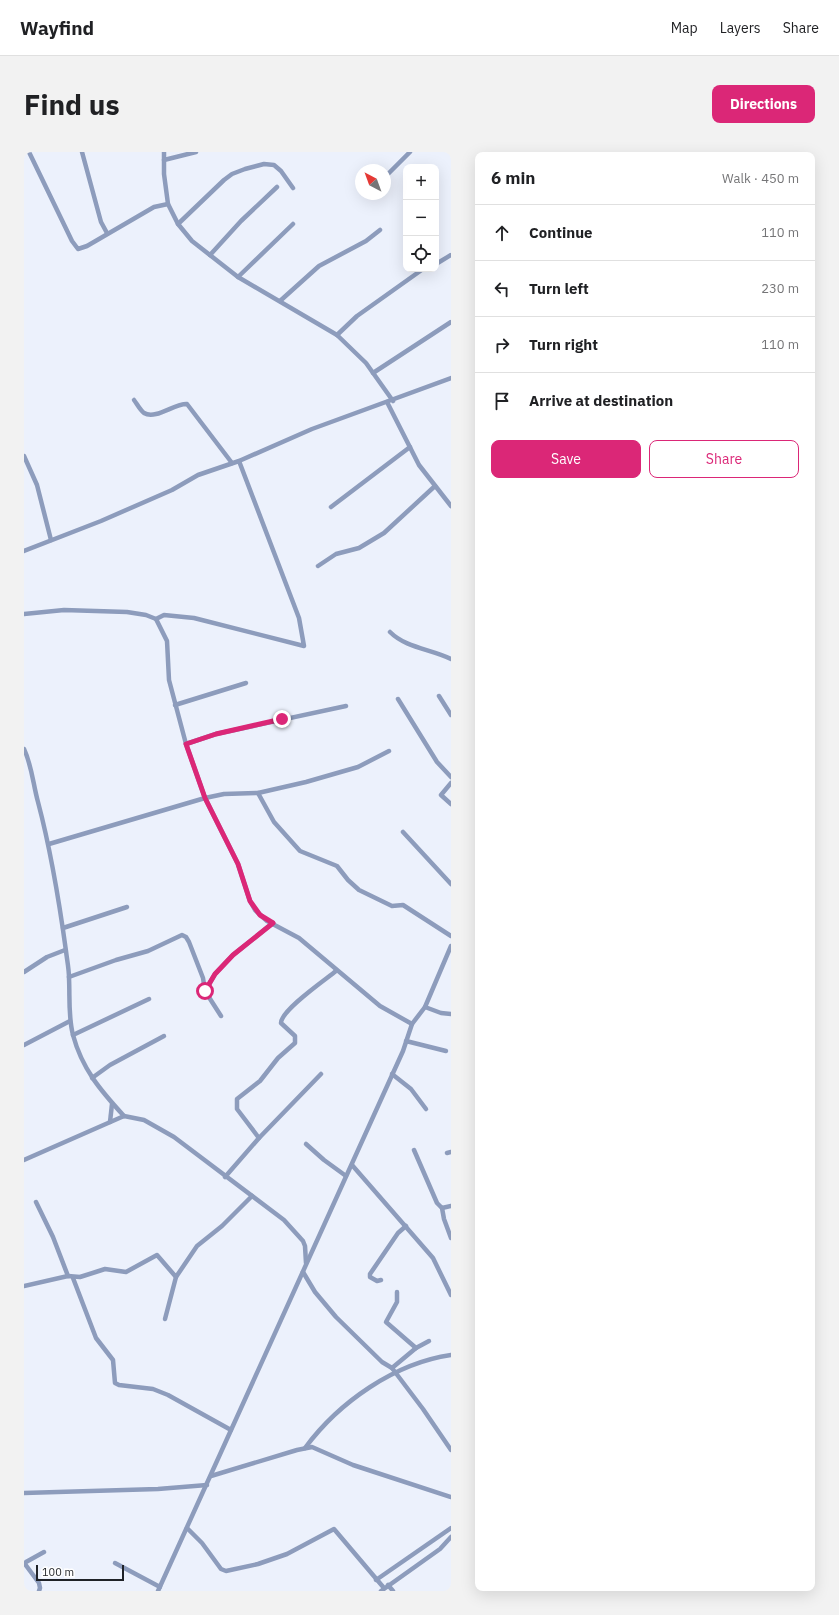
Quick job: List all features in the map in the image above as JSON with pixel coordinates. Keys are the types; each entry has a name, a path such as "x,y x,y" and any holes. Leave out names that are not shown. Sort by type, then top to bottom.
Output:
{"street":[{"path":"29,152 75,246 78,249 83,248 154,207 168,204"},
{"path":"82,152 101,222 107,233"},
{"path":"164,152 164,174 168,204 178,224 192,241 238,277 337,335 366,363 393,401"},
{"path":"164,160 196,152"},
{"path":"391,171 410,152"},
{"path":"178,224 224,180 232,174 245,169 264,164 274,165 281,171 293,188"},
{"path":"210,255 241,221 277,187"},
{"path":"238,277 293,224"},
{"path":"280,301 319,266 366,241 380,230"},
{"path":"439,262 451,255"},
{"path":"337,335 357,316 419,272"},
{"path":"373,373 451,322"},
{"path":"24,551 172,490 198,475 232,462 240,461 312,429 393,401 451,378"},
{"path":"134,400 141,410 147,414 163,412 181,404 187,404 232,462"},
{"path":"387,402 421,469 451,506"},
{"path":"331,507 410,447"},
{"path":"24,456 37,485 51,540"},
{"path":"156,619 164,615 194,618 304,646 299,618 240,461"},
{"path":"318,566 336,554 358,548 384,533 435,486"},
{"path":"24,614 64,610 127,612 146,615 156,619 168,641 168,680 186,744 205,798 238,864 250,901 260,915 299,938 336,971 380,1006 412,1024"},
{"path":"390,632 404,643 437,652 451,659"},
{"path":"175,705 246,683"},
{"path":"439,696 451,715"},
{"path":"398,699 437,762 451,777"},
{"path":"186,744 216,734 346,706"},
{"path":"24,749 32,769 37,799 49,844 70,977 70,1022 73,1035 92,1078 102,1094 124,1116 144,1120 174,1137 225,1177 284,1220 303,1241 305,1246 306,1264"},
{"path":"49,844 205,798 224,794 258,793 358,767 389,751"},
{"path":"451,783 441,795 451,804"},
{"path":"258,793 274,822 300,851 337,866 348,880 359,890 392,906 403,905 451,936"},
{"path":"403,832 451,884"},
{"path":"63,928 127,907"},
{"path":"205,991 215,974 228,960 273,923"},
{"path":"70,977 116,960 148,951 182,935 186,937 189,942 205,991 221,1016"},
{"path":"115,1562 159,1589 352,1165 406,1042 412,1024 424,1007 451,946"},
{"path":"24,972 47,957 65,950"},
{"path":"259,1138 237,1109 236,1102 260,1081 278,1058 295,1043 294,1036 281,1023 283,1017 300,998 336,971"},
{"path":"73,1035 149,999"},
{"path":"424,1007 441,1013 451,1014"},
{"path":"24,1044 70,1022"},
{"path":"92,1078 110,1065 164,1036"},
{"path":"406,1042 446,1051"},
{"path":"225,1177 259,1138 321,1074"},
{"path":"392,1074 411,1089 426,1109"},
{"path":"110,1122 112,1104"},
{"path":"24,1160 124,1116"},
{"path":"306,1144 324,1160 346,1176"},
{"path":"414,1150 437,1202 442,1208 444,1219 451,1238"},
{"path":"352,1165 433,1258 449,1284 451,1295"},
{"path":"165,1319 176,1278 197,1246 222,1226 252,1196"},
{"path":"36,1202 53,1237 68,1276"},
{"path":"442,1208 451,1206"},
{"path":"381,1280 377,1281 373,1279 370,1274 398,1233 406,1226"},
{"path":"24,1286 68,1276 73,1278 85,1276 105,1269 126,1272 157,1255 176,1278"},
{"path":"303,1272 315,1292 336,1317 382,1362 392,1368 423,1408 451,1450"},
{"path":"73,1278 96,1338 113,1360 115,1383 119,1385 153,1389 168,1395 231,1430"},
{"path":"397,1292 397,1302 386,1322 416,1348"},
{"path":"392,1368 416,1348 429,1341"},
{"path":"305,1448 327,1424 352,1401 383,1378 436,1357 451,1355"},
{"path":"210,1476 312,1447 359,1468 451,1497"},
{"path":"24,1493 158,1489 207,1485"},
{"path":"187,1528 202,1543 221,1569 226,1571 258,1564 287,1554 334,1529 376,1580 382,1590 426,1560 440,1549 451,1537"},
{"path":"376,1580 451,1528"},
{"path":"39,1591 39,1583 25,1564 44,1552"},
{"path":"388,1585 393,1591"}],"route":[{"path":"205,991 215,974 233,955 273,923 267,921 260,915 250,901 238,864 205,798 186,744 216,734 282,719"}]}
